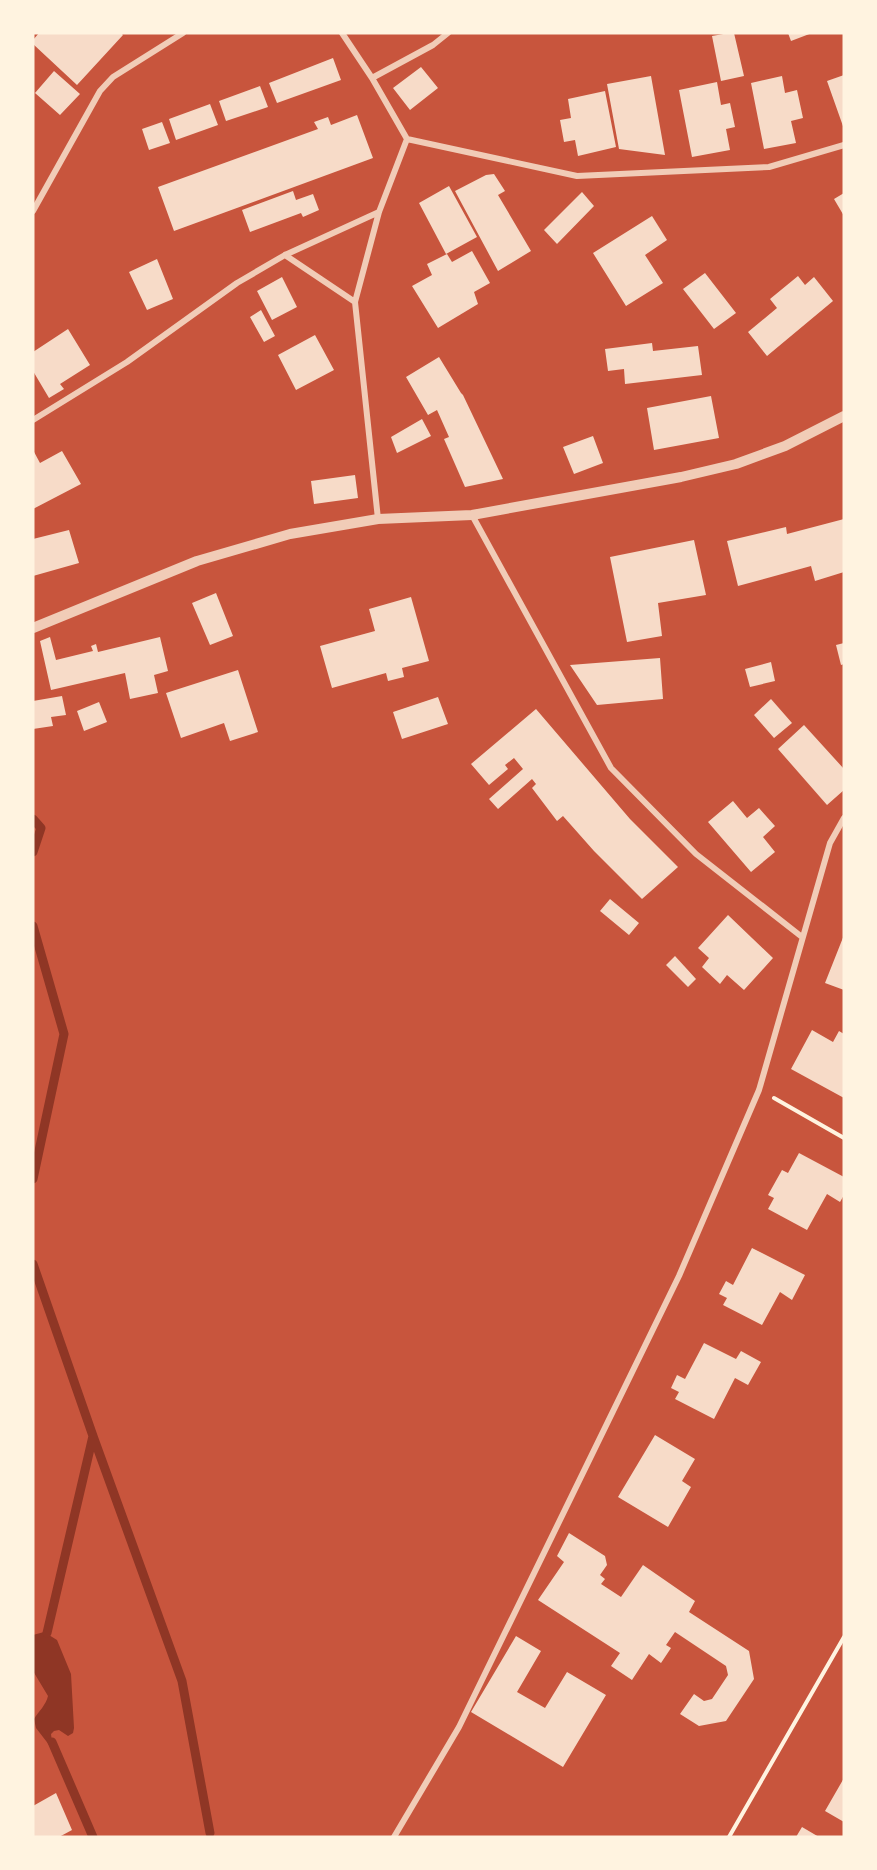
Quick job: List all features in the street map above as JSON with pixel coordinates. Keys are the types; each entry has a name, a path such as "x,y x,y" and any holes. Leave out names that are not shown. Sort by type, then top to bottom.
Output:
{"street":[{"path":"33,211 100,91 113,77 183,33"},
{"path":"342,33 372,78 407,139 577,176 769,167 844,145"},
{"path":"372,78 433,45 448,33"},
{"path":"378,519 355,302 380,212 407,139"},
{"path":"33,420 127,362 237,283 285,255 380,212"},
{"path":"285,255 355,302"},
{"path":"33,628 197,561 290,534 378,519 472,515 681,477 736,465 785,446 844,416"},
{"path":"472,515 611,768 696,854 802,937"},
{"path":"394,1837 459,1727 679,1276 759,1090 830,843 844,818"}],"path":[{"path":"759,1090 844,1138"},
{"path":"729,1837 844,1637"}],"shaded area":[{"path":"44,1632 57,1640 71,1674 73,1733 68,1736 59,1730 54,1731 51,1734 53,1750 36,1728 34,1719 48,1696 33,1671 33,1635"}],"building":[{"path":"39,33 121,33 123,35 77,85 33,44 33,40"},
{"path":"734,33 744,76 721,81 712,36"},
{"path":"788,33 812,33 791,41"},
{"path":"333,58 341,80 277,103 269,83"},
{"path":"421,67 438,88 410,110 393,88"},
{"path":"54,71 80,94 60,115 35,93"},
{"path":"844,75 844,129 827,81"},
{"path":"651,76 665,155 619,149 607,84"},
{"path":"782,76 785,93 797,90 803,118 791,121 796,143 764,149 751,83"},
{"path":"717,82 721,105 730,103 735,127 726,129 730,150 692,157 679,90"},
{"path":"260,86 268,107 226,121 219,101"},
{"path":"605,91 616,147 578,156 575,140 564,142 560,120 571,118 568,99"},
{"path":"210,104 218,125 176,140 169,119"},
{"path":"357,115 373,158 174,231 158,187 318,129 314,122 328,117 331,125"},
{"path":"162,122 170,143 149,150 142,129"},
{"path":"494,174 505,191 498,195 531,251 498,271 455,191 486,175"},
{"path":"449,186 477,237 446,254 419,203"},
{"path":"293,191 296,200 313,194 319,210 303,217 301,213 250,232 242,210"},
{"path":"582,192 594,206 557,244 544,230"},
{"path":"844,193 844,216 834,199"},
{"path":"652,216 667,240 645,255 663,283 626,306 593,253"},
{"path":"472,251 490,283 474,292 478,304 438,328 412,286 432,275 427,264 447,254 452,262"},
{"path":"157,259 173,299 147,310 129,272"},
{"path":"705,273 736,313 714,329 683,289"},
{"path":"798,276 805,285 814,277 833,301 767,356 748,332 777,308 770,299"},
{"path":"282,277 297,307 272,320 257,291"},
{"path":"261,310 275,336 264,342 250,317"},
{"path":"68,329 90,365 60,384 64,389 49,398 33,371 33,352"},
{"path":"315,335 334,370 296,390 278,355"},
{"path":"652,343 653,351 698,346 702,375 625,384 624,369 608,371 605,349"},
{"path":"439,357 463,395 503,479 465,487 444,439 449,437 437,410 428,415 406,377"},
{"path":"711,396 719,438 654,450 647,408"},
{"path":"422,419 431,436 397,453 391,437"},
{"path":"593,436 603,463 574,474 563,447"},
{"path":"33,450 40,463 62,451 81,484 33,509"},
{"path":"355,475 358,498 314,504 311,481"},
{"path":"844,519 844,572 815,581 811,566 738,586 727,541 786,527 787,534"},
{"path":"69,530 79,563 33,576 33,539"},
{"path":"694,540 706,595 658,603 662,636 627,642 610,557"},
{"path":"216,593 233,636 210,645 192,603"},
{"path":"411,597 429,661 402,668 404,677 388,681 386,673 332,688 320,646 375,631 369,609"},
{"path":"50,637 56,660 93,651 91,646 96,644 98,652 160,637 168,671 154,675 158,693 130,699 125,673 51,690 40,641"},
{"path":"844,643 844,664 841,665 836,645"},
{"path":"660,658 663,699 597,705 570,665"},
{"path":"771,662 775,681 750,687 745,669"},
{"path":"238,670 258,732 230,741 224,723 181,738 166,693"},
{"path":"62,696 66,715 51,717 53,726 33,729 33,701"},
{"path":"438,697 448,724 402,739 393,712"},
{"path":"771,699 792,723 774,738 754,715"},
{"path":"99,702 107,722 84,731 77,711"},
{"path":"536,709 630,819 678,867 642,899 563,816 557,821 532,788 536,784 532,779 498,809 489,799 523,769 514,758 505,765 508,769 489,785 471,764"},
{"path":"804,725 844,769 844,790 827,805 778,749"},
{"path":"733,801 747,818 759,808 775,826 763,837 775,852 751,872 708,822"},
{"path":"610,899 639,923 629,935 600,911"},
{"path":"728,915 773,958 744,990 727,975 720,984 702,967 709,958 698,948"},
{"path":"844,935 844,990 825,983"},
{"path":"675,956 696,979 688,987 666,965"},
{"path":"812,1030 833,1042 839,1031 844,1034 844,1098 791,1069"},
{"path":"799,1153 844,1177 844,1195 840,1202 827,1194 807,1230 768,1209 774,1198 768,1195 782,1170 788,1173"},
{"path":"752,1248 805,1275 792,1300 780,1292 762,1325 723,1305 727,1298 719,1294 726,1281 733,1285"},
{"path":"704,1343 736,1359 741,1351 761,1362 748,1385 735,1378 714,1419 675,1399 679,1392 671,1388 677,1375 685,1379"},
{"path":"655,1435 695,1459 682,1481 691,1487 668,1527 618,1497"},
{"path":"569,1533 605,1556 607,1565 600,1575 605,1579 601,1584 621,1597 643,1565 695,1601 689,1612 749,1651 754,1679 726,1721 699,1726 680,1714 694,1694 704,1701 712,1699 728,1675 726,1666 675,1632 666,1645 671,1648 661,1663 649,1654 632,1680 611,1666 620,1653 538,1600 564,1562 557,1556"},
{"path":"516,1636 541,1651 517,1692 545,1708 567,1672 606,1695 563,1767 471,1712"},
{"path":"844,1778 844,1822 825,1811"},
{"path":"56,1793 72,1830 59,1837 33,1837 33,1806"},
{"path":"802,1827 819,1837 796,1837"}],"waterway":[{"path":"33,819 41,828 33,852"},
{"path":"33,926 64,1034 33,1179"},
{"path":"33,1264 93,1436 47,1633"},
{"path":"93,1436 182,1681 210,1833"},
{"path":"52,1742 93,1837"}]}
